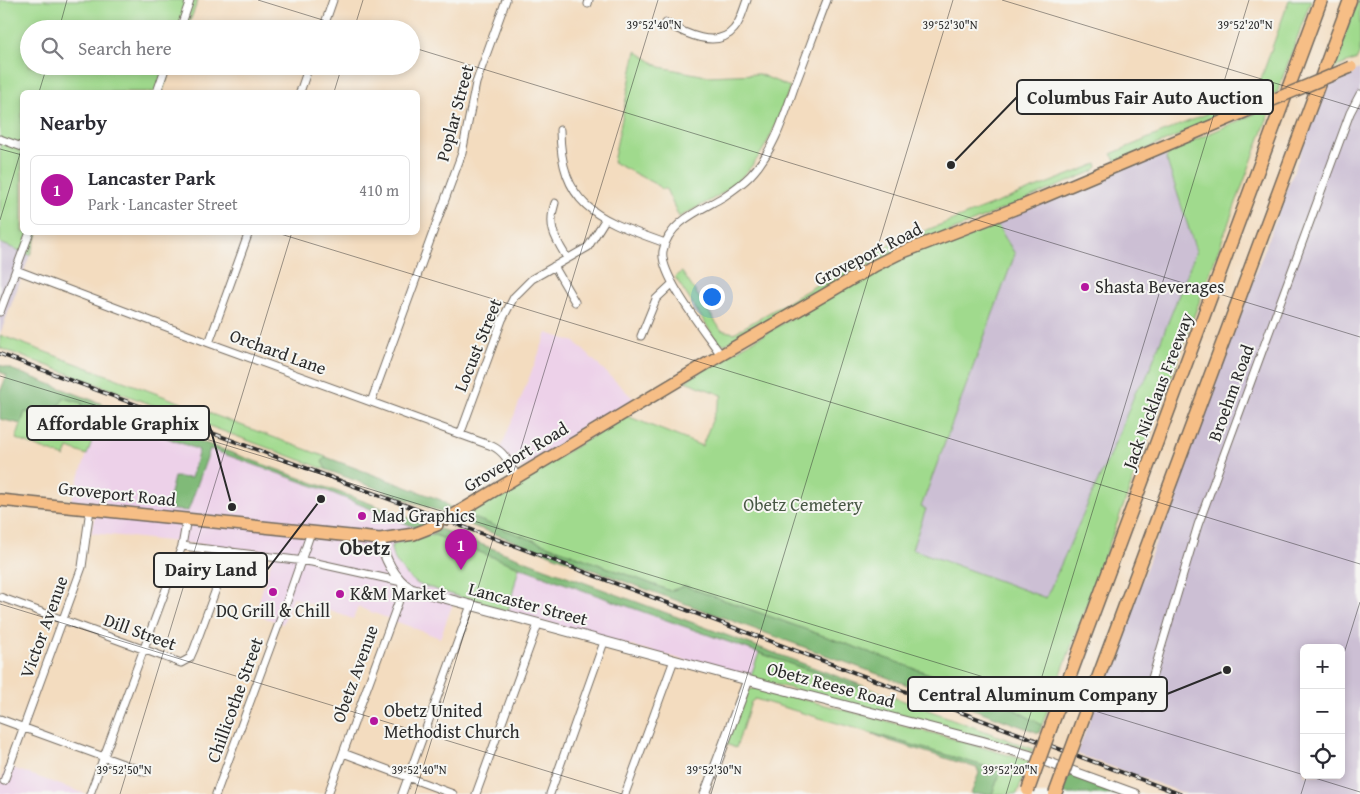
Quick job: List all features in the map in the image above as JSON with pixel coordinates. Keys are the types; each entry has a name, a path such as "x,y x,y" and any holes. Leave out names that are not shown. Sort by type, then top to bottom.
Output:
{"highway":[{"name":"Jack Nicklaus Freeway","path":"1027,792 1322,0"},
{"path":"1055,794 1350,0"}],"main road":[{"name":"Groveport Road","path":"0,500 380,539 414,534 442,522 721,355 830,291 898,254 1022,206 1356,65"}],"street":[{"path":"183,20 190,0"},
{"path":"326,20 333,0"},
{"name":"Poplar Street","path":"371,402 462,152 476,83 506,0"},
{"path":"666,23 683,33 708,38 721,38 736,26 747,0"},
{"path":"721,355 672,284 663,261 665,244 677,226 725,196 750,176 766,157 779,130 827,0"},
{"path":"157,90 163,75"},
{"path":"301,90 306,75"},
{"name":"Broehm Road","path":"1143,708 1202,512 1350,113 1360,94"},
{"path":"560,130 562,162 570,184 582,200 605,220 665,244"},
{"path":"0,139 20,145"},
{"path":"555,203 551,220 552,229 567,258"},
{"name":"Locust Street","path":"460,435 507,309 514,297 532,279 588,247 605,220"},
{"path":"0,312 29,235"},
{"path":"209,343 248,235"},
{"path":"554,266 575,302"},
{"name":"Orchard Lane","path":"16,270 499,449 505,455 517,477"},
{"path":"641,336 656,298 672,284"},
{"name":"Victor Avenue","path":"4,781 82,567 90,509"},
{"path":"90,794 182,546 187,518"},
{"name":"Chillicothe Street","path":"216,794 311,532"},
{"path":"380,539 386,559 402,582"},
{"name":"Lancaster Street","path":"182,546 301,560 402,582 414,590 748,680"},
{"name":"Dill Street","path":"0,597 181,663 190,658 230,551"},
{"name":"Obetz Avenue","path":"328,794 401,595 402,582"},
{"path":"402,794 471,605"},
{"path":"476,794 538,624"},
{"path":"550,794 604,642"},
{"path":"625,794 674,660"},
{"path":"706,794 748,680"},
{"name":"Obetz Reese Road","path":"748,680 1010,749 1135,794"},
{"path":"0,719 144,772"},
{"path":"343,753 453,794"}],"shaded area":[{"path":"1360,69 1360,794 1186,794 1077,754 1327,81"},
{"path":"1163,151 1196,251 1145,381 1137,388 1119,434 1046,598 912,549 926,509 921,508 1015,254 996,223"},
{"path":"0,243 30,255 0,334"},
{"path":"547,333 575,342 642,407 511,474 499,453"},
{"path":"101,413 199,450 191,479 188,511 209,449 325,490 519,567 759,653 750,678 455,598 440,638 358,607 353,619 293,597 283,624 255,614 274,552 91,533 96,512 87,504 71,501"},
{"path":"7,766 86,794 0,794 0,784"}],"green space":[{"path":"0,0 198,0 190,20 20,20 20,75 169,75 163,90 20,90 20,235 37,235 30,255 0,243"},
{"path":"1289,0 1311,0 1277,93 1119,161 1115,160 1111,154 1206,114 1205,111 1258,87"},
{"path":"1358,0 1360,0 1360,52 1357,59 1332,69"},
{"path":"636,51 660,67 706,76 759,74 790,87 774,129 752,166 724,192 679,217 666,189 662,189 613,162"},
{"name":"Obetz Cemetery","path":"1272,106 1042,725 988,695 685,586 670,591 463,514 627,416 702,446 722,395 685,381 875,269 925,247 996,223 1015,254 921,507 926,509 912,549 1046,598 1119,434 1137,388 1145,381 1196,251 1166,158 1172,150"},
{"path":"1097,164 1098,167 1094,171 856,271 726,344 718,343 675,277 682,272 721,330 734,333 865,257 896,242"},
{"path":"0,335 326,457 322,462 327,470 0,348"},
{"path":"0,365 426,524 419,529 325,490 210,449 188,511 166,509 174,477 191,478 199,450 102,413 97,426 79,422 82,403 64,398 52,416 25,412 21,424 0,419 0,392 7,375 0,372"},
{"path":"64,398 82,403 79,422 97,426 87,455 68,448 65,457 16,439 25,412"},
{"path":"326,457 441,500 451,508 443,513 327,470 322,462"},
{"path":"463,514 670,591 685,586 988,695 1042,725 1039,733 462,522 458,517"},
{"path":"440,529 866,687 865,690 594,594 432,534"},
{"path":"432,534 519,567 508,612 418,584 405,573 394,557 391,547 405,540"},
{"path":"759,653 865,690 866,687 1033,749 1032,752 750,678"},
{"path":"760,688 940,735 1029,761 1017,794 992,794 1001,771 755,699 751,702 736,748 726,744 747,693 751,689"},
{"path":"871,733 1001,771 992,794 971,794 979,773 977,768 887,740"},
{"path":"1069,774 1123,794 1062,794"}],"railway":[{"path":"0,354 1180,794"}],"place":[{"name":"Columbus Fair Auto Auction","path":"951,165"},
{"name":"Shasta Beverages","path":"1085,287"},
{"name":"Dairy Land","path":"321,499"},
{"name":"Affordable Graphix","path":"232,507"},
{"name":"Mad Graphics","path":"362,516"},
{"name":"Lancaster Park","path":"461,570"},
{"name":"DQ Grill & Chill","path":"273,592"},
{"name":"K&M Market","path":"340,594"},
{"name":"Central Aluminum Company","path":"1227,670"},
{"name":"Obetz United Methodist Church","path":"374,721"}],"district":[{"name":"Obetz","path":"365,548"}]}
